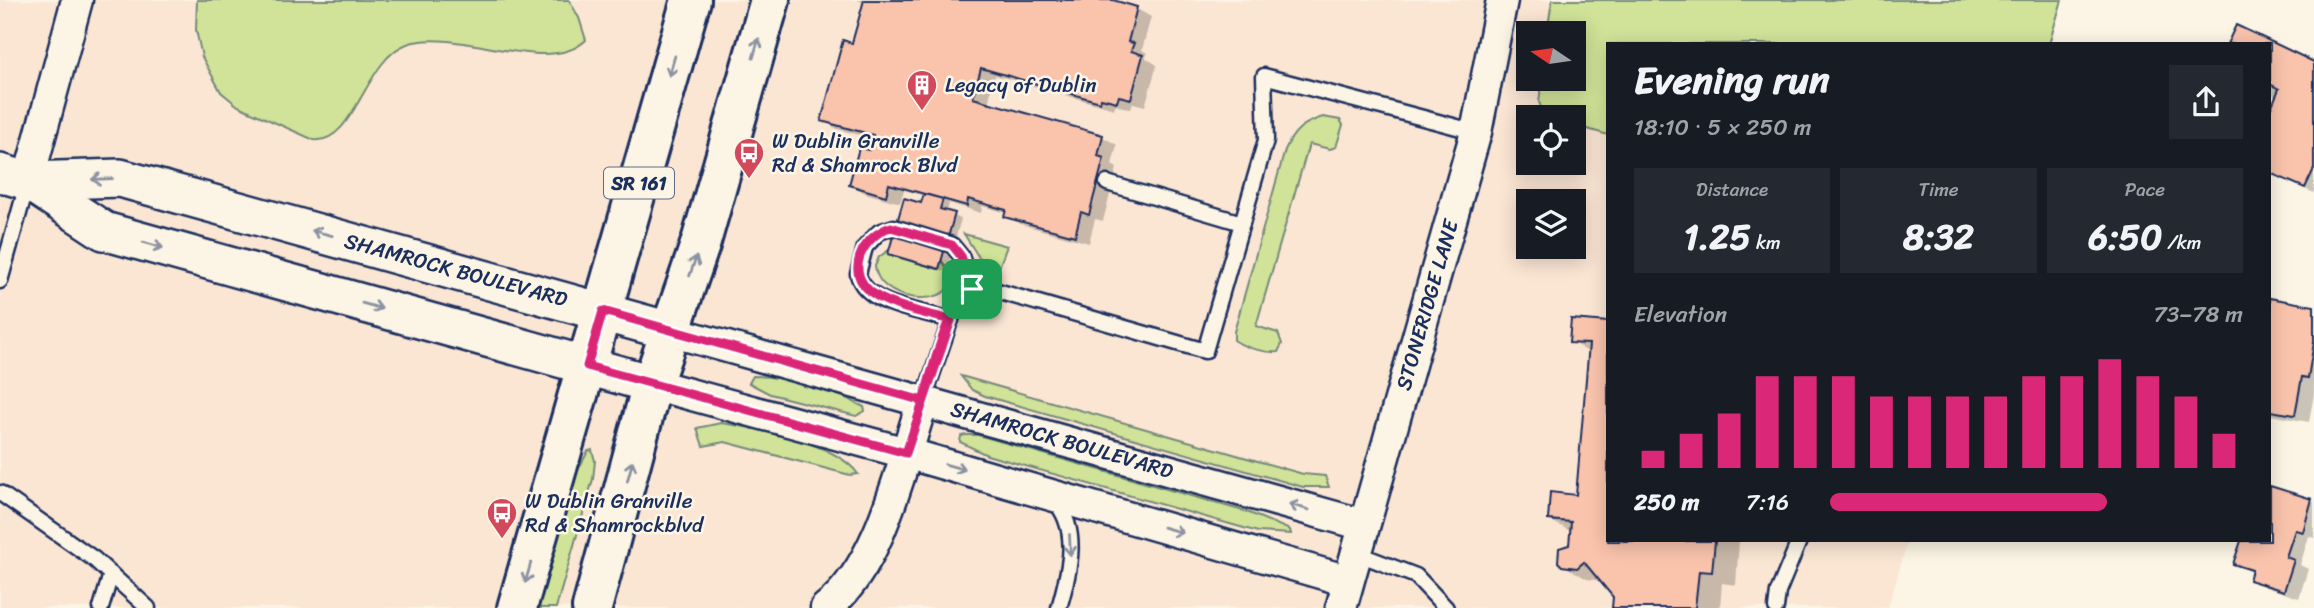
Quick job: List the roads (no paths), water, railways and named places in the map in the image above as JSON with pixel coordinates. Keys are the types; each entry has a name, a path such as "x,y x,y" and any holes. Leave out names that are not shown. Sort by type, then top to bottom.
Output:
{"main road":[{"name":"SR 161","path":"517,608 691,0"},
{"path":"592,608 653,384 701,242 770,0"}],"street":[{"path":"77,0 14,177 104,231 1042,492 1352,567"},
{"name":"STONERIDGE LANE","path":"1352,567 1476,132 1502,0"},
{"name":"SHAMROCK BOULEVARD","path":"14,177 120,178 923,401 1352,567"},
{"path":"826,608 846,590 863,568 877,538 923,401"}],"lane":[{"path":"923,401 958,300 972,289 990,289 1205,351 1266,140 1264,76 1476,132"},
{"path":"0,281 14,177"},
{"path":"1107,183 1242,222"},
{"path":"951,320 885,300 867,291 860,282 858,269 865,247 879,232 892,227 947,242 961,256 972,289"},
{"path":"1042,492 1058,504 1070,536 1069,571 1059,608"},
{"path":"0,493 53,528 111,574 148,608"},
{"path":"1776,608 1778,592 1798,542"},
{"path":"1352,567 1416,576 1446,608"},
{"path":"101,608 111,574"}],"place":[{"name":"Legacy of Dublin","path":"922,112"},
{"name":"W Dublin Granville Rd & Shamrock Blvd","path":"749,180"},
{"name":"W Dublin Granville Rd & Shamrockblvd","path":"502,540"}]}
